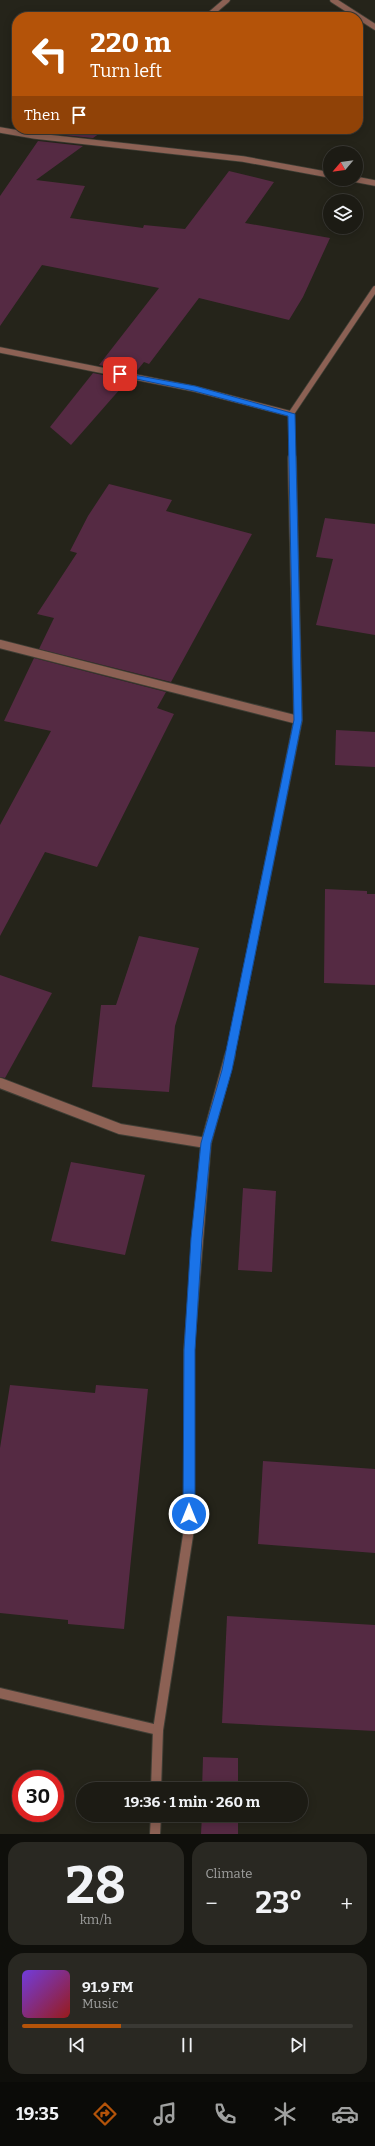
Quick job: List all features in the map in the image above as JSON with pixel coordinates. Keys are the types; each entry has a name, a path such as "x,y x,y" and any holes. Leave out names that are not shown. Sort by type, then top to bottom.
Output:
{"street":[{"path":"213,12 227,0"},
{"path":"333,0 352,12"},
{"path":"363,19 375,27"},
{"path":"0,130 12,132"},
{"path":"23,134 243,159 323,174"},
{"path":"363,181 375,183"},
{"path":"156,1782 158,1730 189,1529 189,1350 206,1143 227,1070 298,720 291,414 375,289"},
{"path":"0,350 195,389 291,414"},
{"path":"0,644 298,720"},
{"path":"0,1083 120,1129 206,1143"},
{"path":"0,1693 158,1730"},
{"path":"155,1834 156,1822"}],"building":[{"path":"53,134 99,134 93,138"},
{"path":"38,141 83,146 36,180 85,186 70,218 143,228 144,225 185,229 229,171 274,182 245,223 330,238 303,297 289,320 199,298 149,364 144,362 135,373 99,365 159,288 42,265 0,326 0,196"},
{"path":"93,373 128,380 71,445 50,427"},
{"path":"109,484 172,500 166,511 252,534 171,682 39,649 54,618 37,614 77,553 70,551 88,516"},
{"path":"325,518 375,524 375,635 316,625 333,559 316,557"},
{"path":"34,658 166,692 157,708 174,714 97,867 45,852 0,936 0,825 51,731 4,721"},
{"path":"336,730 375,732 375,767 335,765"},
{"path":"325,889 367,891 367,894 375,894 375,985 324,983"},
{"path":"139,936 199,948 175,1026 169,1092 92,1087 101,1005 116,1005"},
{"path":"0,975 52,993 5,1078 0,1077"},
{"path":"71,1162 145,1175 125,1255 51,1241"},
{"path":"243,1188 276,1191 272,1272 238,1270"},
{"path":"10,1385 95,1393 96,1385 148,1389 124,1629 68,1624 68,1620 0,1613 0,1448"},
{"path":"263,1461 375,1469 375,1553 258,1544"},
{"path":"227,1616 375,1625 375,1731 222,1723"},
{"path":"203,1757 238,1758 238,1782 202,1782"},
{"path":"202,1822 238,1822 238,1834 201,1834"}],"route":[{"path":"120,374 195,389 291,414 298,720 227,1070 206,1143 189,1350 189,1514"}]}
